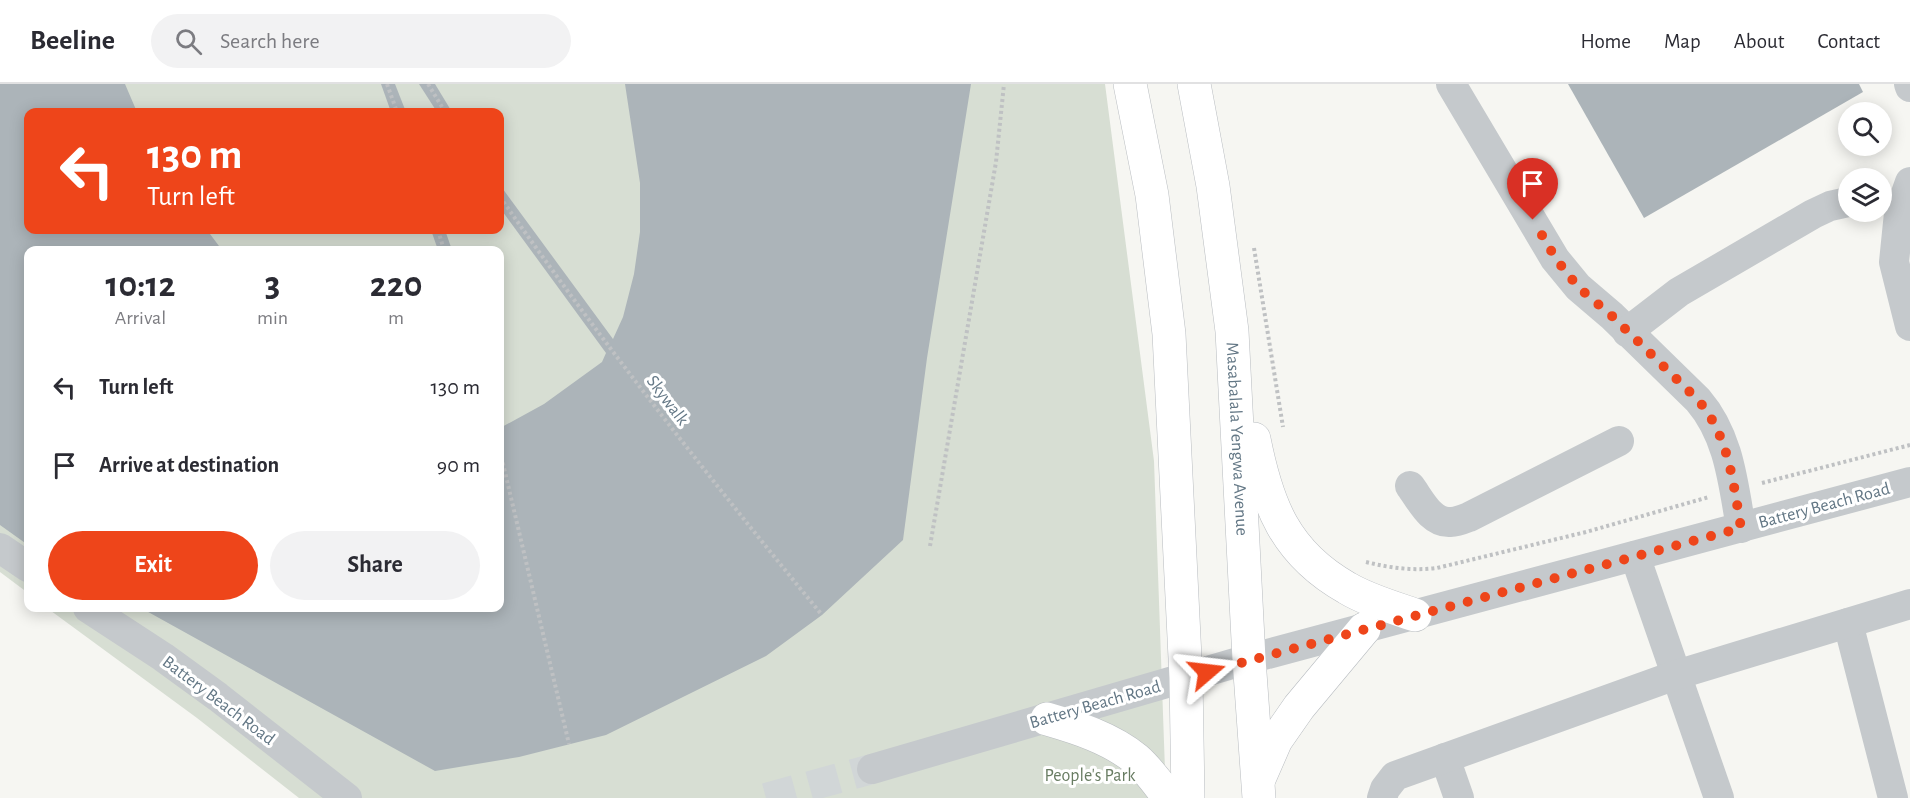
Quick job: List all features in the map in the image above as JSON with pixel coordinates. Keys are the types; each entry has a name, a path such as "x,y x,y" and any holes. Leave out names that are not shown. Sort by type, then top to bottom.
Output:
{"main road":[{"path":"1130,84 1152,195 1169,334 1186,678 1188,798"},
{"name":"Masabalala Yengwa Avenue","path":"1194,84 1213,186 1232,331 1249,659 1259,790"},
{"path":"1232,331 1262,482 1281,525 1300,552 1322,572 1348,589 1415,615"},
{"path":"1259,790 1276,740 1299,707 1364,629"},
{"path":"1047,719 1086,730 1137,759 1169,798"}],"street":[{"path":"1451,84 1556,259 1578,287 1612,316 1710,414 1726,449 1741,528"},
{"path":"1892,205 1910,182"},
{"path":"1627,332 1679,292 1838,200"},
{"path":"1889,222 1894,262 1910,326"},
{"path":"1410,486 1430,514 1440,521 1450,522 1469,517 1619,441"},
{"name":"Battery Beach Road","path":"872,769 1249,659 1910,482"},
{"path":"0,548 24,564"},
{"path":"1635,556 1719,798"},
{"path":"1382,798 1395,776 1676,675 1910,604"},
{"name":"Battery Beach Road","path":"94,612 163,657 218,697 347,798"},
{"path":"1848,623 1893,798"},
{"path":"1445,758 1459,798"}],"path":[{"path":"387,84 396,108"},
{"path":"428,84 443,108"},
{"path":"930,546 996,162 1004,84"},
{"name":"Skywalk","path":"504,202 541,255 680,438 822,615"},
{"path":"1253,237 1284,432"},
{"path":"1358,559 1385,566 1419,570 1437,568 1910,445"},
{"path":"504,468 569,744"}],"green space":[{"name":"People's Park","path":"0,84 1105,84 1154,461 1166,798 299,798 197,718 52,612 504,612 504,246 24,246 24,590 0,572"}],"building":[{"path":"0,84 125,84 135,108 24,108 24,234 210,234 219,246 24,246 24,542 0,525"},
{"path":"381,84 395,84 404,108 390,108"},
{"path":"419,84 435,84 450,108 434,108"},
{"path":"625,84 971,84 927,358 903,540 822,615 766,656 606,735 519,757 435,771 148,612 504,612 504,426 544,404 602,362 606,353 504,213 504,190 613,339 623,317 634,274 640,232 640,183"},
{"path":"1568,84 1859,84 1863,92 1846,102 1838,102 1838,106 1644,218"},
{"path":"432,234 446,234 451,246 437,246"}],"tunnel":[{"path":"766,798 872,769"}],"route":[{"path":"1207,672 1741,528 1726,449 1710,414 1612,316 1578,287 1556,259 1533,220"}]}
